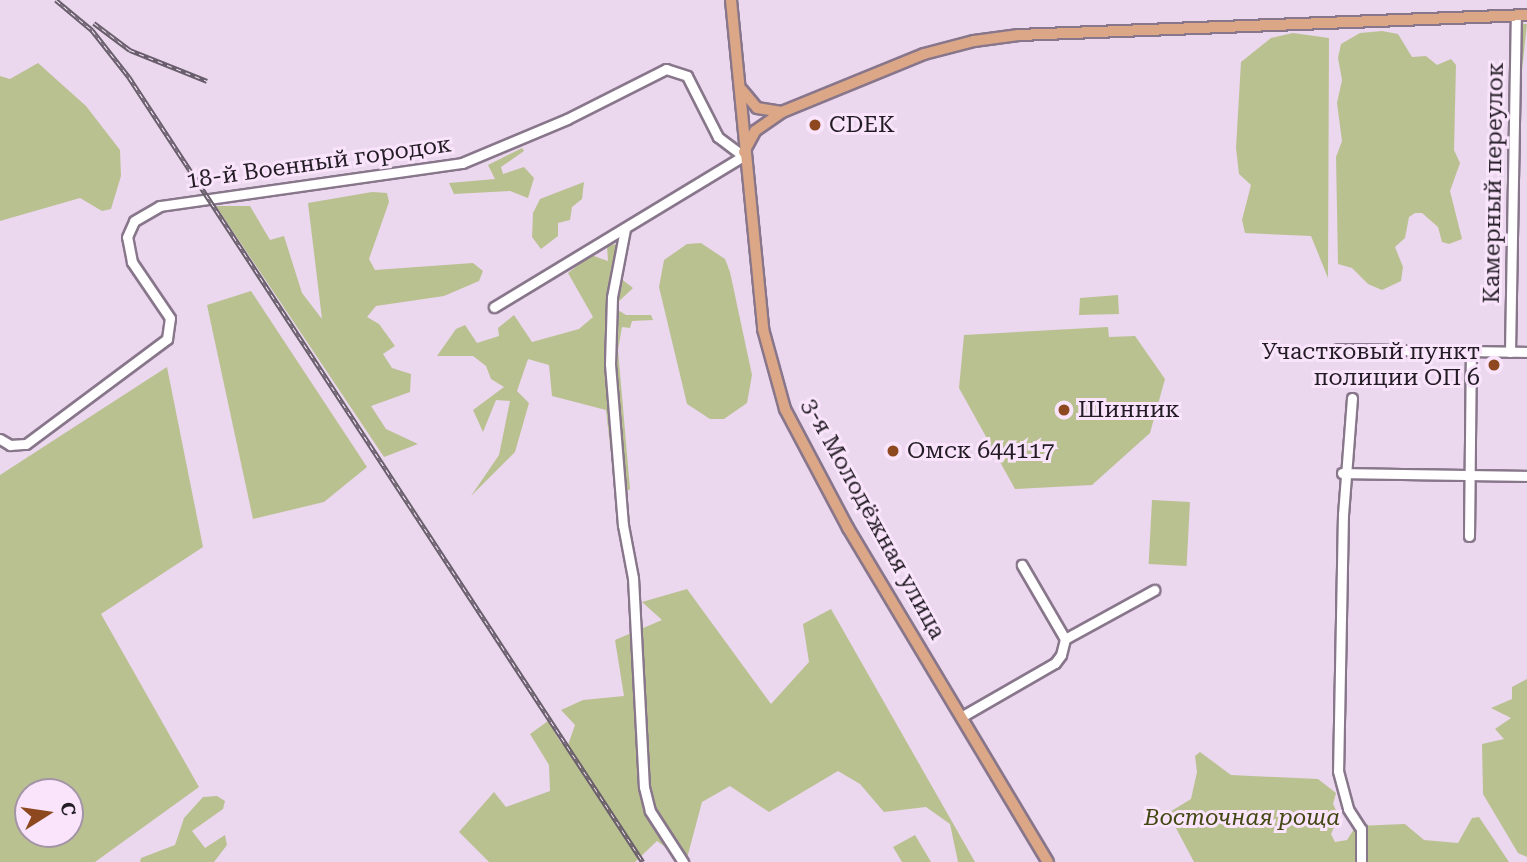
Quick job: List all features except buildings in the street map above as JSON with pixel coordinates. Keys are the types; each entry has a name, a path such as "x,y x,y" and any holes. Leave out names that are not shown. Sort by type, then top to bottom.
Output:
{"main road":[{"name":"3-я Молодёжная улица","path":"731,0 743,156 763,330 785,408 848,528 1048,862"},
{"path":"743,156 755,131 782,112 924,54 991,38 1521,15"},
{"path":"739,82 757,108 782,112"}],"street":[{"name":"Камерный переулок","path":"1510,352 1521,15"},
{"name":"18-й Военный городок","path":"0,439 10,445 26,444 167,339 170,318 132,262 127,237 135,221 160,206 462,163 567,119 666,69 687,76 718,137 743,156"},
{"path":"494,307 743,156"},
{"path":"625,229 612,297 610,364 624,525 633,579 644,787 650,810 683,862"},
{"path":"1338,349 1527,352"},
{"path":"1469,536 1472,351"},
{"path":"1352,398 1343,473 1338,771 1348,809 1360,829 1361,862"},
{"path":"1343,473 1527,476"},
{"path":"1022,565 1065,639"},
{"path":"961,717 1055,663 1065,639 1154,590"}],"green space":[{"path":"1517,23 1527,24 1517,119 1507,117"},
{"path":"1382,31 1398,34 1412,57 1426,56 1437,65 1451,59 1456,65 1454,150 1460,163 1450,191 1462,239 1449,244 1442,242 1438,227 1422,213 1415,213 1409,217 1405,238 1395,247 1403,267 1401,281 1382,290 1368,284 1352,268 1338,264 1336,157 1342,141 1337,103 1342,80 1338,58 1341,44 1360,33"},
{"path":"1293,33 1329,38 1328,278 1311,236 1245,233 1242,220 1251,185 1239,174 1236,148 1241,62 1271,38"},
{"path":"38,63 86,106 120,150 121,176 111,209 102,211 80,198 0,221 0,76 10,79"},
{"path":"522,148 524,151 501,167 503,174 524,167 534,178 528,198 510,191 454,194 449,183 495,179 488,165"},
{"path":"584,182 582,199 572,207 570,220 558,223 558,236 541,249 532,237 533,213 540,199"},
{"path":"372,192 387,193 389,202 369,259 375,270 473,263 483,271 479,281 444,296 376,306 367,317 379,324 395,346 383,354 392,368 411,374 410,392 371,406 386,429 418,444 384,457 216,206 250,206 270,240 284,236 302,293 322,319 308,203"},
{"path":"627,242 615,274 633,288 613,307 626,315 651,315 653,320 632,321 630,328 622,327 618,350 630,489 616,498 606,410 552,396 549,365 528,359 517,391 529,403 515,452 471,496 499,455 510,401 496,400 483,432 473,410 504,387 491,379 486,366 473,356 437,356 456,329 465,325 477,343 499,336 498,328 514,315 532,342 579,329 593,317 568,273 591,255 608,261 607,246"},
{"path":"701,243 725,259 752,375 747,403 724,419 710,419 687,404 659,287 664,260 687,244"},
{"path":"251,291 367,467 324,502 253,519 207,305"},
{"path":"1118,295 1119,314 1079,315 1080,298"},
{"name":"Шинник","path":"1108,327 1109,337 1135,336 1165,379 1150,433 1092,485 1015,489 959,388 964,335"},
{"path":"167,367 203,547 101,614 199,787 95,862 0,862 0,475"},
{"path":"1152,500 1190,502 1187,566 1149,564"},
{"path":"687,589 771,704 809,662 803,624 831,609 975,862 958,862 950,824 926,807 884,812 860,784 838,771 769,812 730,786 702,802 686,862 657,841 635,862 489,862 459,832 494,792 506,807 550,791 549,765 530,734 548,721 561,743 568,745 575,725 561,710 583,700 624,696 615,640 662,620 642,602"},
{"path":"1527,679 1527,857 1518,853 1483,794 1482,744 1504,739 1495,729 1511,718 1491,708 1512,699 1512,687"},
{"name":"Восточная роща","path":"1200,752 1231,775 1318,779 1336,793 1333,804 1339,816 1331,834 1335,842 1347,840 1356,826 1405,824 1424,840 1458,843 1472,818 1479,817 1509,862 1194,862 1168,813 1191,799 1197,772 1195,756"},
{"path":"217,796 225,801 223,809 192,831 205,848 225,835 227,845 214,862 140,862 141,858 175,845 184,818 203,797"},
{"path":"915,835 931,862 902,862 893,847"}],"railway":[{"path":"56,0 92,30 129,77 643,862"},
{"path":"94,23 130,50 207,81"}],"place":[{"name":"CDEK","path":"815,125"},
{"name":"Участковый пункт полиции ОП 6","path":"1494,365"},
{"name":"Шинник","path":"1064,410"},
{"name":"Омск 644117","path":"893,451"}]}
